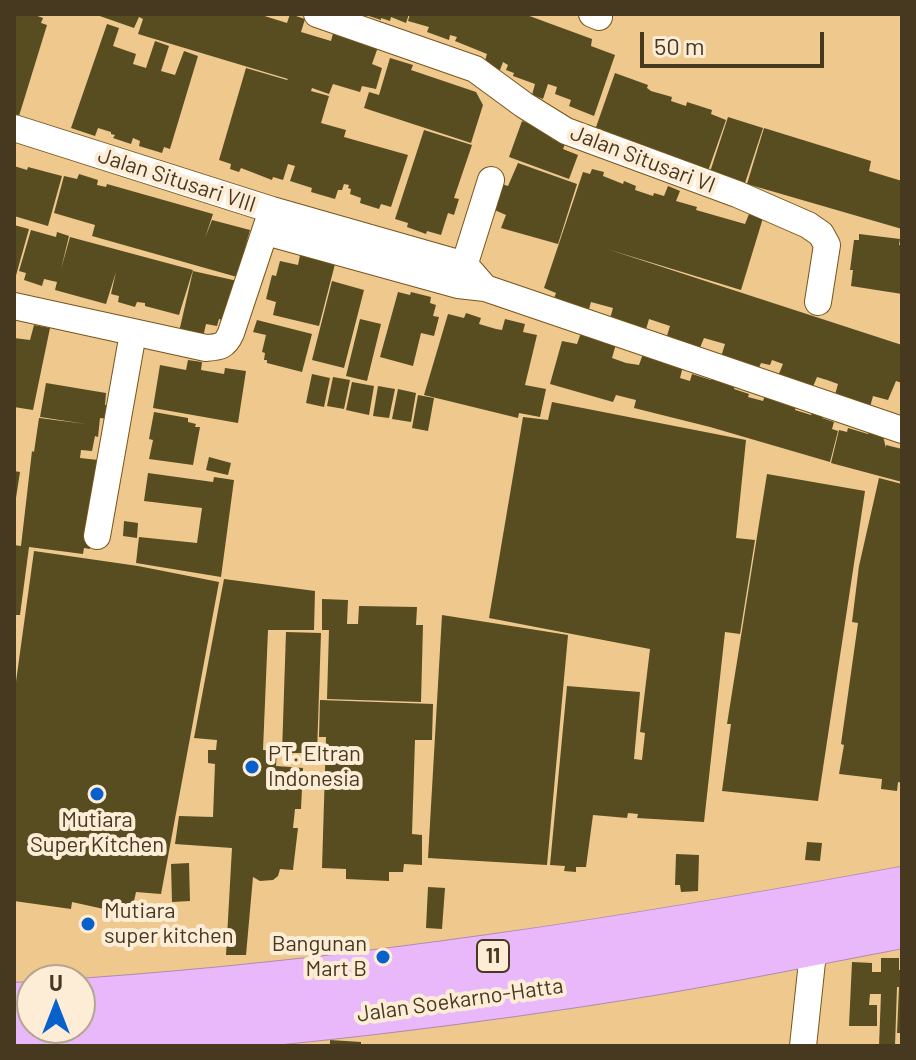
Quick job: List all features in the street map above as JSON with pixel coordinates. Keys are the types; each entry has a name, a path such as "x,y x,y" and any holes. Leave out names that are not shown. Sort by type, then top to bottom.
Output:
{"highway":[{"name":"Jalan Soekarno-Hatta","path":"96,1000 295,981 565,947 902,889"},
{"name":"Jalan Soekarno-Hatta","path":"14,1044 254,1036 747,957 902,926"}],"street":[{"name":"Jalan Situsari VI","path":"317,14 475,69 566,131 737,194 808,225 821,234 827,245 818,302"},
{"name":"Jalan Situsari VIII","path":"14,128 269,221 231,333 222,347 206,348 14,306"},
{"path":"469,279 491,180"},
{"path":"269,221 469,279 902,428"},
{"path":"97,536 133,333"},
{"path":"803,1046 814,943"}],"building":[{"path":"14,14 32,14 43,18 41,23 47,25 19,116 14,115"},
{"path":"94,14 258,14 287,23 290,14 305,19 301,32 331,41 334,30 378,47 372,64 382,68 376,89 362,86 360,92 333,84 329,94 312,88 311,91 329,96 321,123 346,130 344,137 408,155 391,207 381,204 379,209 360,203 361,198 350,194 349,185 344,184 335,199 311,192 312,188 290,181 295,166 288,164 283,180 273,177 272,180 241,168 239,172 230,169 231,164 219,160 246,68 288,79 138,34 143,19 139,17 134,28"},
{"path":"363,14 409,14 406,23 391,17 390,21"},
{"path":"410,14 524,14 592,39 591,46 615,55 594,116 569,106 571,100 555,94 557,87 548,84 543,99 532,95 535,84 513,76 514,73 506,70 508,65 503,62 500,70 484,64 487,54 455,41 457,37 450,35 449,40 427,32 429,27 408,21"},
{"path":"107,24 119,28 113,46 136,54 133,64 146,68 155,41 169,46 161,71 175,75 184,51 198,56 170,149 164,147 162,153 139,146 140,141 133,138 131,144 113,138 115,135 111,132 98,128 95,136 71,128"},
{"path":"390,58 413,65 411,70 476,92 483,105 471,143 364,108 369,92 379,95"},
{"path":"615,73 648,85 651,91 672,97 671,101 686,106 687,102 712,110 711,114 726,120 708,171 595,130"},
{"path":"728,117 763,128 745,183 710,172"},
{"path":"522,121 554,133 552,139 565,144 563,149 578,155 569,179 509,157"},
{"path":"764,128 871,161 869,171 902,181 902,229 747,184"},
{"path":"424,130 472,145 454,198 459,199 454,215 448,213 441,235 427,231 426,234 395,219"},
{"path":"518,163 577,184 558,244 501,228 506,215 490,208 499,183 508,186"},
{"path":"14,166 62,176 48,226 14,216"},
{"path":"592,169 653,196 654,193 664,196 668,186 680,191 676,201 697,207 696,210 745,224 749,214 763,218 741,290 607,249 902,345 902,383 896,381 888,400 873,396 870,407 835,395 838,384 827,380 817,377 812,389 778,376 783,364 772,360 770,365 761,363 758,370 721,357 725,344 704,338 699,350 666,339 670,326 649,319 645,333 609,322 613,308 591,302 587,316 552,304 556,293 544,288 583,172 590,174"},
{"path":"79,174 98,180 97,185 106,187 107,184 213,214 205,238 212,220 250,230 237,277 92,236 95,225 54,213 64,176 77,179"},
{"path":"14,225 29,229 15,279 14,279"},
{"path":"31,230 56,237 57,232 69,236 61,269 70,237 193,270 179,315 145,306 145,303 137,302 135,307 118,302 119,296 111,294 116,272 106,304 55,290 57,282 44,279 42,286 24,280 26,273 19,271"},
{"path":"859,234 900,239 902,294 851,286 854,240 859,240"},
{"path":"300,255 335,264 319,326 273,315 276,302 266,299 272,275 276,276 280,261 298,265"},
{"path":"193,271 242,282 225,321 219,319 217,326 206,324 203,337 179,332"},
{"path":"332,281 364,290 344,368 312,360"},
{"path":"398,292 431,297 430,303 436,305 433,316 439,317 434,336 421,333 413,366 380,357"},
{"path":"466,313 481,318 479,324 496,329 502,330 505,319 525,324 523,332 537,335 525,385 546,389 540,417 519,413 518,418 424,395 448,314 464,318"},
{"path":"360,319 381,324 367,381 346,376"},
{"path":"257,320 312,334 302,372 264,360 265,353 262,352 266,335 253,332"},
{"path":"34,325 50,328 33,410 14,407 14,338 30,340"},
{"path":"581,333 616,344 612,358 626,363 639,365 643,354 683,366 680,378 690,381 692,374 711,380 712,376 735,384 734,389 749,394 748,397 763,401 766,393 797,402 795,410 811,415 813,410 823,413 822,418 834,422 832,429 838,431 830,462 634,408 636,400 616,395 613,402 550,384 562,341 577,344"},
{"path":"188,360 202,362 201,370 224,374 225,368 246,371 238,423 153,408 160,365 186,370"},
{"path":"312,374 330,378 324,407 306,403"},
{"path":"333,377 350,380 344,409 327,406"},
{"path":"352,382 374,386 369,415 346,410"},
{"path":"46,383 106,393 105,405 111,406 109,419 100,418 98,437 95,436 92,451 81,450 80,458 98,460 90,549 84,548 83,554 29,547 20,615 14,615 14,545 21,546 39,418 86,424 40,417"},
{"path":"378,386 395,389 389,418 373,416"},
{"path":"398,389 416,393 411,422 392,419"},
{"path":"418,395 434,398 428,431 412,428"},
{"path":"552,402 746,440 736,538 755,540 740,634 725,632 704,822 637,818 638,814 628,813 627,818 593,815 586,867 576,867 576,872 564,871 565,866 550,865 567,686 640,692 634,759 642,760 645,733 640,732 650,649 489,618 523,417 548,420"},
{"path":"154,412 188,418 188,422 200,427 193,465 149,459"},
{"path":"848,428 883,436 886,448 886,445 902,449 902,482 831,463 839,430 847,432"},
{"path":"209,457 231,463 228,475 206,470"},
{"path":"14,471 20,472 16,498 14,498"},
{"path":"148,473 213,482 214,477 234,480 221,577 136,563 139,537 197,543 202,508 144,501"},
{"path":"767,474 865,491 818,801 722,791 731,724 727,724"},
{"path":"879,478 902,484 902,783 898,782 897,791 881,789 882,779 839,774 858,623 852,622 859,566"},
{"path":"124,521 138,523 137,538 123,536"},
{"name":"Mutiara Super Kitchen","path":"34,551 219,582 161,894 136,892 131,915 72,902 71,909 14,901 14,696"},
{"name":"PT. Eltran Indonesia","path":"224,579 315,591 314,630 268,630 263,750 277,751 276,766 303,768 301,809 295,809 293,828 298,828 293,870 280,869 273,880 260,881 253,877 246,955 226,955 232,848 175,844 179,816 213,817 215,764 208,763 208,750 216,750 217,740 194,738"},
{"path":"322,599 348,600 347,624 358,624 359,606 417,607 416,625 423,625 421,702 327,699 329,630 322,630"},
{"path":"442,615 568,635 547,865 428,858"},
{"path":"286,632 321,633 317,753 282,753"},
{"path":"320,700 433,704 432,740 415,740 412,834 422,835 422,865 404,864 403,872 389,872 389,881 346,879 346,869 322,868 326,737 319,737"},
{"path":"807,842 822,843 820,861 805,860"},
{"path":"676,854 699,855 698,891 681,892 680,885 675,885"},
{"path":"189,863 190,901 172,902 171,864"},
{"path":"428,887 445,888 442,929 426,928"},
{"path":"881,958 899,958 899,970 902,970 902,1033 897,1033 897,987 895,1046 879,1046 881,994 870,994 869,1005 877,1005 877,1026 849,1026 852,962 872,963 872,972 881,972"},
{"path":"330,1040 361,1042 361,1046 330,1046"}],"place":[{"name":"PT. Eltran Indonesia","path":"252,767"},
{"name":"Mutiara Super Kitchen","path":"97,794"},
{"name":"Mutiara super kitchen","path":"88,924"},
{"name":"Bangunan Mart B","path":"383,957"}]}
